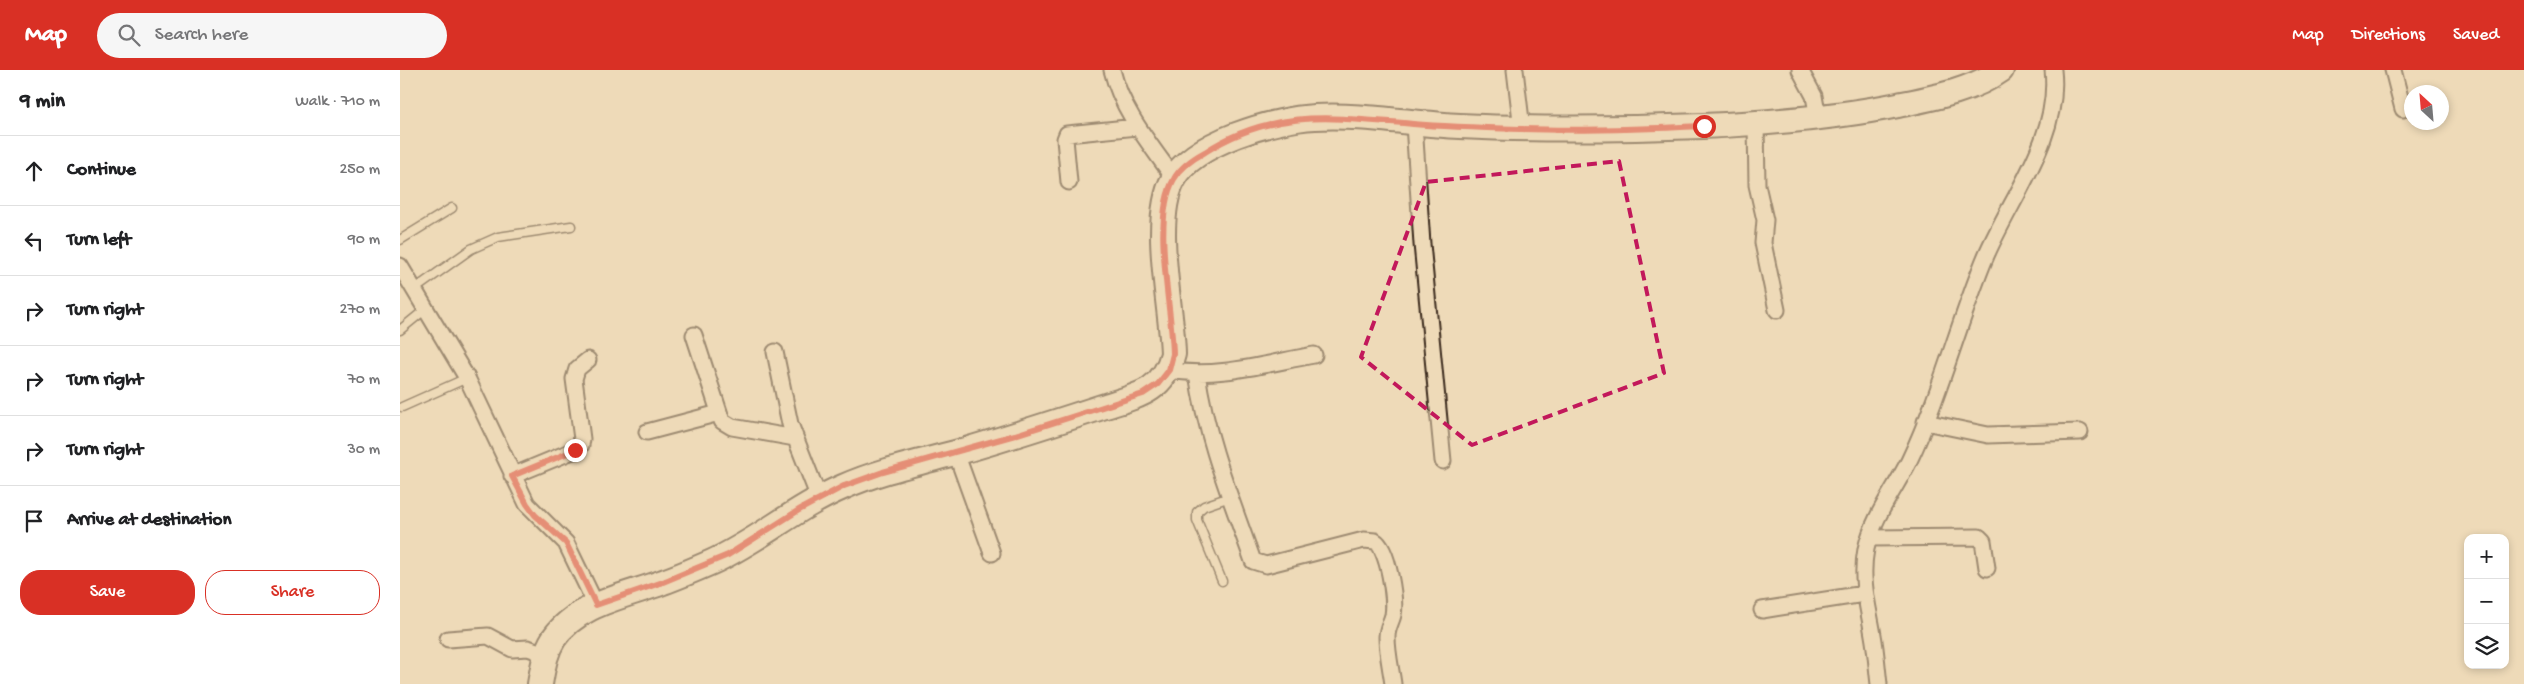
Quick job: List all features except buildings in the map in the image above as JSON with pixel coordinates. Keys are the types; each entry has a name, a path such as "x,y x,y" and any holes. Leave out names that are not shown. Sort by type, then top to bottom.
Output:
{"main road":[{"path":"540,684 545,654 555,637 565,625 596,605 663,582 728,555 819,498 883,472 956,452 1143,394 1158,384 1169,370 1173,354 1173,334 1164,251 1164,219 1167,195 1174,178 1198,156 1217,144 1245,132 1276,122 1318,116 1414,124 1522,129 1623,130 1756,124 1856,113 1938,96 1968,86 2000,70"}],"street":[{"path":"1112,70 1116,86 1137,128 1174,178"},
{"path":"1515,70 1522,129"},
{"path":"1800,70 1814,96 1818,118"},
{"path":"1879,684 1873,635 1864,594 1864,560 1869,538 1874,522 1908,462 1925,422 1983,262 2044,133 2053,101 2053,70"},
{"path":"2393,70 2402,109"},
{"path":"1414,124 1422,244 1443,461"},
{"path":"1756,124 1757,185 1765,220 1763,243 1777,310"},
{"path":"1070,182 1065,139 1067,134 1137,128"},
{"path":"400,266 468,378 512,476 527,504 535,515 566,543 596,605"},
{"path":"694,335 722,421 732,427 795,438"},
{"path":"775,352 784,404 795,438 819,498"},
{"path":"1169,370 1196,373 1219,371 1314,355"},
{"path":"512,476 575,450 581,445 582,439 574,379 577,369 588,360"},
{"path":"1196,373 1202,409 1230,497 1254,561 1258,564 1266,564 1364,540 1379,543 1387,559 1392,597 1393,614 1388,625 1387,639 1393,684"},
{"path":"647,432 719,413"},
{"path":"1925,422 1988,435 2080,432"},
{"path":"956,452 992,553"},
{"path":"1869,538 1979,537 1983,541 1987,568"},
{"path":"1762,610 1826,602 1864,594"},
{"path":"448,639 488,636 512,649 528,648 545,654"}],"lane":[{"path":"400,240 452,208"},
{"path":"415,289 471,249 490,240 518,233 571,226"},
{"path":"400,330 427,308"},
{"path":"402,407 468,378"},
{"path":"1222,582 1198,520 1197,512 1204,506 1230,497"}],"highlighted area":[{"path":"1619,161 1664,373 1472,445 1361,357 1426,182"}],"route":[{"path":"575,450 512,476 535,515 555,531 566,543 596,605 700,568 728,555 819,498 844,486 883,472 1015,435 1143,394 1158,384 1169,370 1173,354 1173,334 1164,251 1164,219 1167,195 1174,178 1184,167 1217,144 1269,124 1318,116 1414,124 1522,129 1576,130 1704,126"}]}
